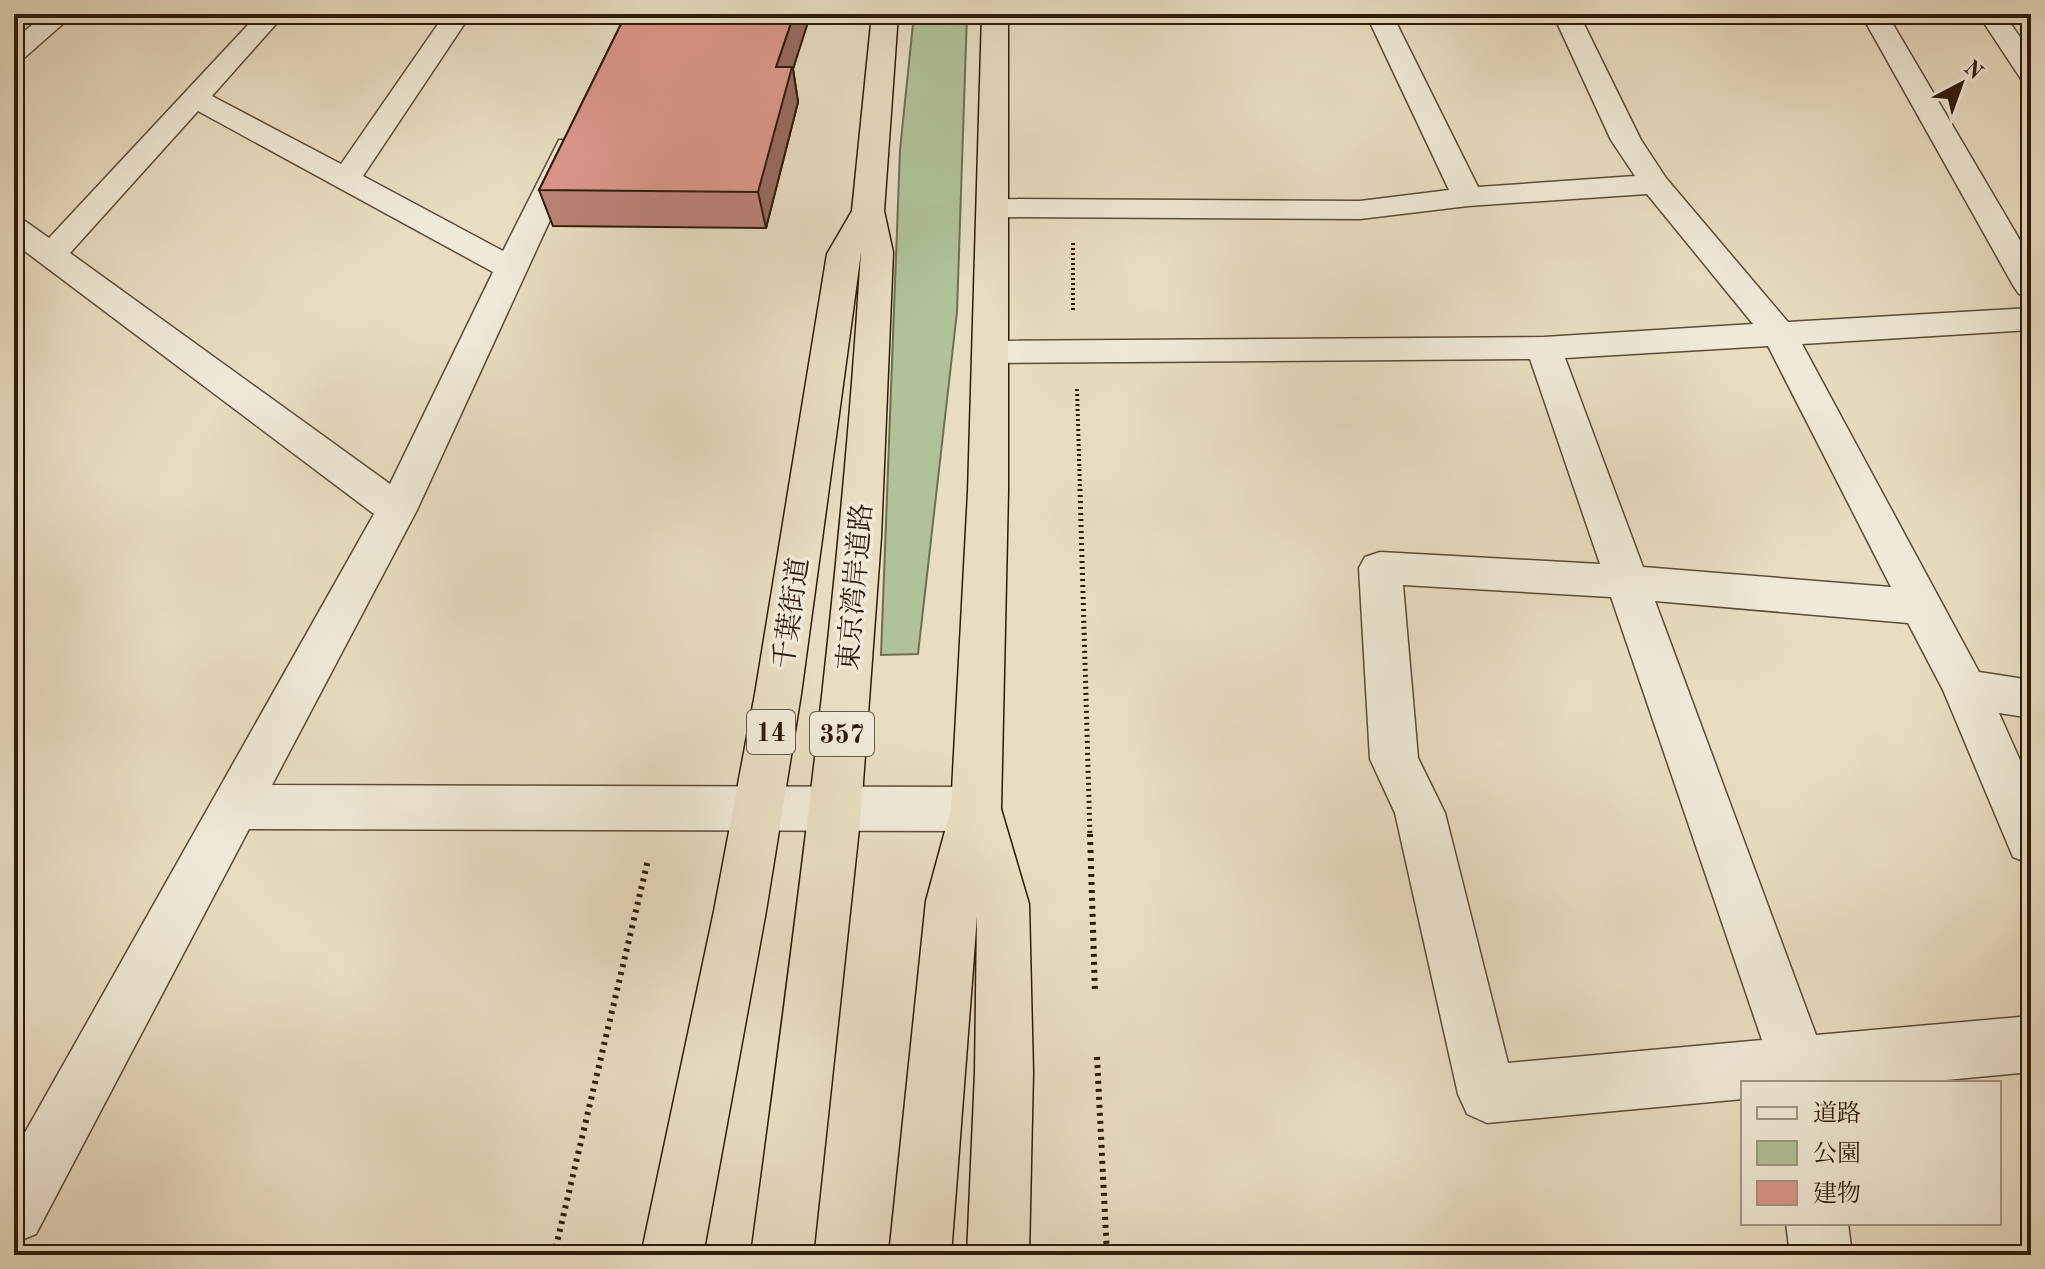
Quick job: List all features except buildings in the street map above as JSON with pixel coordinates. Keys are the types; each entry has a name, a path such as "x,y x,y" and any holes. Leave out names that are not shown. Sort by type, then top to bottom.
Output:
{"highway":[{"name":"東京湾岸道路","path":"782,1255 836,810 860,537 877,252 868,211 885,14"},
{"path":"920,1255 952,901 976,809 991,352 995,14"},
{"name":"千葉街道","path":"672,1255 758,807 843,254 868,211"},
{"path":"976,809 1003,904 1004,1072 998,1255"}],"street":[{"path":"14,53 61,14"},
{"path":"49,257 272,14"},
{"path":"347,177 458,14"},
{"path":"1379,14 1468,197"},
{"path":"1566,14 1626,140 1655,184 1780,335 1965,689 2031,841"},
{"path":"1874,14 2031,287"},
{"path":"1991,14 2031,73"},
{"path":"195,98 347,177 511,268"},
{"path":"14,1212 397,510 585,113"},
{"path":"994,208 1360,210 1468,197 1655,184"},
{"path":"14,228 49,257 397,510"},
{"path":"991,352 1544,348 2031,319"},
{"path":"1544,348 1629,582 1799,1074"},
{"path":"1923,607 1629,582 1380,568 1394,759 1420,813 1487,1094 1799,1074 2031,1044"},
{"path":"1965,689 2031,699"},
{"path":"235,807 976,809"},
{"path":"1817,1225 1821,1255"}],"path":[{"path":"1073,237 1073,325"},
{"path":"1077,379 1095,993"},
{"path":"554,1255 648,860"},
{"path":"1097,1057 1107,1255"}],"green space":[{"path":"914,14 967,14 957,312 918,654 881,655 900,150"}]}
